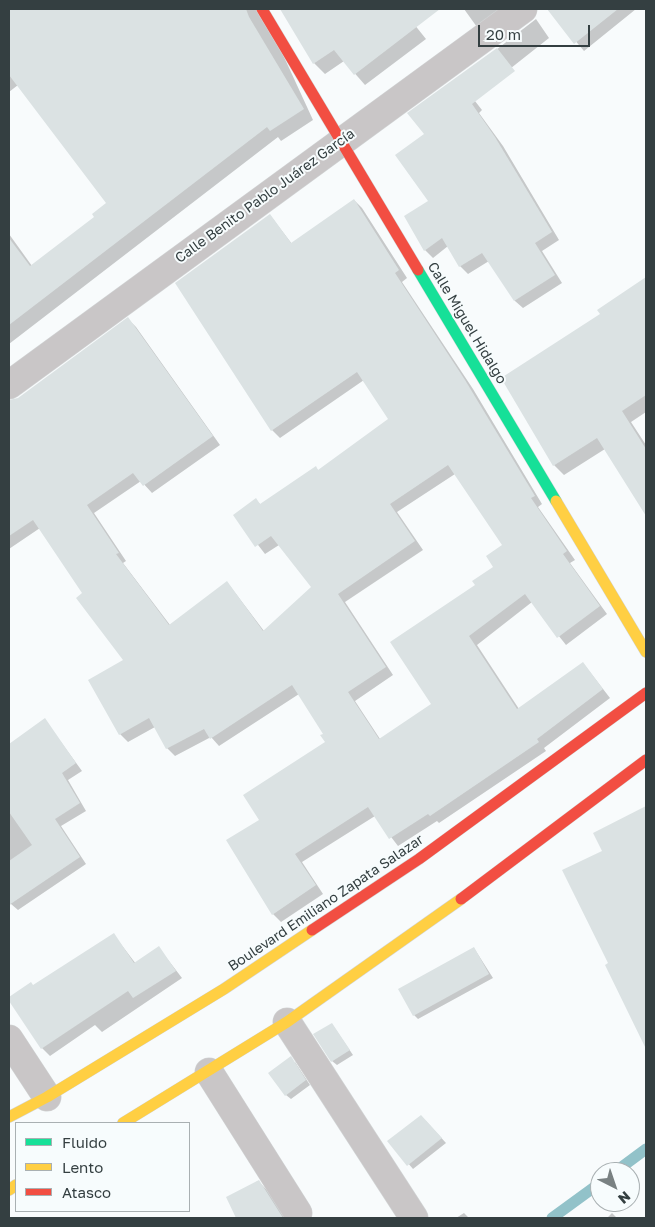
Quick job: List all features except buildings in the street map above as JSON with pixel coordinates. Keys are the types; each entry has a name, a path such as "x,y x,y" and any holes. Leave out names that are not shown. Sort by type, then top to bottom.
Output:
{"main road":[{"name":"Calle Miguel Hidalgo","path":"262,9 646,652"},
{"name":"Boulevard Emiliano Zapata Salazar","path":"9,1117 47,1097 224,990 411,864 646,693"},
{"path":"124,1122 210,1072 287,1022 456,903 646,760"}],"street":[{"name":"Calle Benito Pablo Juárez García","path":"9,385 341,140 523,9"},
{"path":"287,1022 414,1218"},
{"path":"9,1039 47,1097"},
{"path":"210,1072 298,1213"}],"waterway":[{"path":"628,1162 646,1149"},
{"path":"552,1218 590,1190"}],"traffic: fast":[{"path":"418,270 556,501"}],"traffic: slow":[{"path":"556,501 646,652"},
{"path":"125,1122 287,1022 461,899"},
{"path":"9,1117 47,1097 224,989 312,930"},
{"path":"9,1190 15,1186"}],"traffic: jam":[{"path":"262,9 418,270"},
{"path":"312,930 419,859 646,693"},
{"path":"461,899 646,760"}]}
